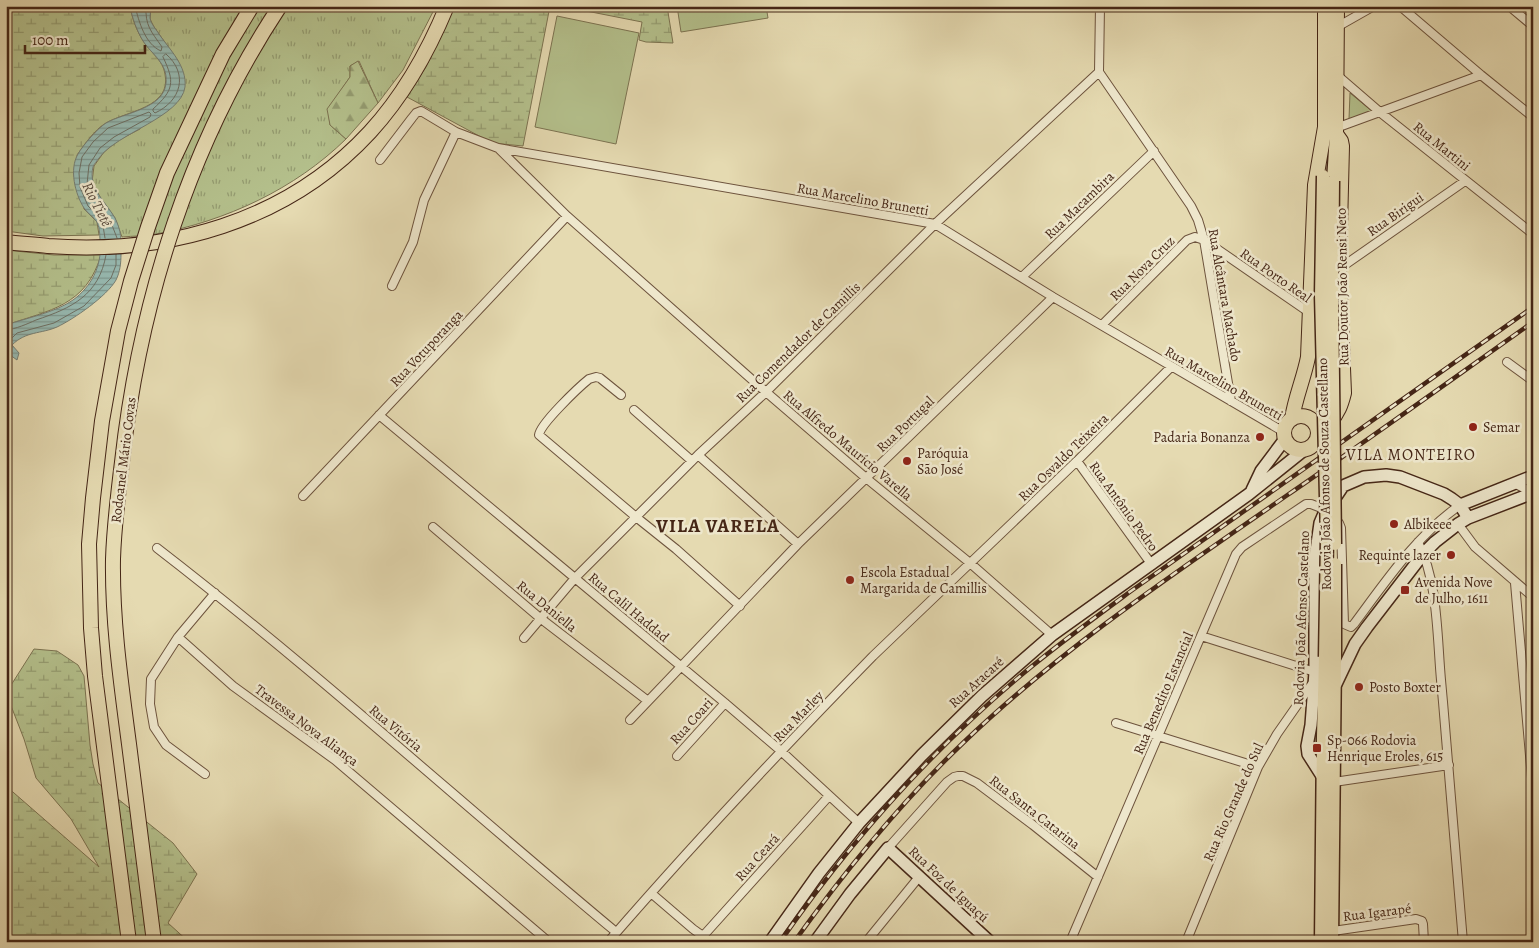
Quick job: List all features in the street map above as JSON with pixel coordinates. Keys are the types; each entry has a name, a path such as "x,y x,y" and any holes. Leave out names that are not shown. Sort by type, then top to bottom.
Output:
{"highway":[{"name":"Rodoanel Mário Covas","path":"129,942 95,676 91,628 89,544 102,421 108,380 131,280 161,191 223,54 252,6"},
{"name":"Rodoanel Mário Covas","path":"154,942 119,673 115,608 113,559 127,415 148,310 160,266 179,210 224,102 280,6"},
{"path":"6,242 72,248 115,247 164,241 222,227 268,208 301,188 336,163 370,132 406,85 425,53 446,6"},
{"name":"Rodovia João Afonso de Souza Castellano","path":"1325,6 1332,133"},
{"name":"Rodovia João Afonso de Souza Castellano","path":"1332,133 1337,75 1337,6"},
{"name":"Rua Doutor João Rensi Neto","path":"1292,419 1308,356 1315,185 1332,133 1341,141 1342,146 1339,269 1344,393 1336,415 1318,433"},
{"path":"1303,416 1309,418 1317,427 1318,433 1318,439 1314,444 1304,450 1295,449 1287,444 1285,436 1288,423 1292,419 1303,416"}],"main road":[{"name":"Rodovia João Afonso de Souza Castellano","path":"1321,942 1322,776 1330,656 1332,297 1328,178 1332,133"},
{"name":"Rodovia João Afonso de Souza Castellano","path":"1330,656 1336,684 1332,936"}],"street":[{"path":"1099,72 1100,6"},
{"path":"1337,27 1374,6"},
{"path":"1400,6 1533,117"},
{"path":"1509,6 1533,26"},
{"name":"Rua Alcântara Machado","path":"1099,72 1191,206 1198,220 1204,240 1232,401"},
{"name":"Rua Comendador de Camillis","path":"524,638 575,578 698,455 766,392 935,224 1099,72"},
{"name":"Rua Martini","path":"1337,75 1381,113 1533,234"},
{"path":"1332,133 1481,75"},
{"name":"Rua Marcelino Brunetti","path":"380,160 419,111 424,112 456,132 498,148 935,224 1053,297 1232,401 1285,436"},
{"path":"392,286 413,242 424,200 456,132"},
{"name":"Rua Alfredo Maurício Varella","path":"498,148 567,216 766,392 866,478 970,563 1052,635"},
{"name":"Rua Macambira","path":"1022,277 1154,151"},
{"name":"Rua Birigui","path":"1339,269 1465,181"},
{"name":"Rua Votuporanga","path":"303,496 567,216"},
{"name":"Rua Nova Cruz","path":"1102,325 1187,240 1195,237 1204,240"},
{"name":"Rua Porto Real","path":"1204,240 1310,313"},
{"name":"Rua Portugal","path":"630,720 798,544 1053,297"},
{"path":"1508,362 1533,381"},
{"name":"Rua Osvaldo Teixeira","path":"970,563 1077,461 1171,367"},
{"path":"621,395 600,378 596,377 587,380 541,428 539,435 676,549 740,606"},
{"path":"634,410 692,461"},
{"name":"Rua Calil Haddad","path":"379,416 681,666 781,751 859,823"},
{"name":"Rua Aracaré","path":"1249,494 1261,471 1285,436"},
{"name":"Rua Aracaré","path":"770,942 819,873 859,823 955,721 1052,635 1249,494 1304,450"},
{"path":"698,455 798,544"},
{"name":"Rua Antônio Pedro","path":"1077,461 1152,565"},
{"name":"Rodovia João Afonso Castelano","path":"1322,776 1308,754 1308,746 1315,676 1315,558 1320,523 1327,510 1343,486 1364,477 1386,475 1400,477 1452,498 1460,506 1463,521"},
{"path":"1327,510 1338,521 1341,528 1344,624 1351,627 1395,569 1440,520 1460,506 1533,476"},
{"path":"1514,483 1533,493"},
{"path":"1336,684 1356,644 1424,553 1435,542 1463,521 1488,509 1533,493"},
{"name":"Rua Benedito Estancial","path":"1070,942 1232,562 1242,547 1306,504 1327,510"},
{"path":"1463,521 1475,547 1515,583 1532,595"},
{"name":"Rua Daniella","path":"433,527 540,618 648,701"},
{"path":"1418,542 1424,553 1433,584 1463,942"},
{"name":"Rua Vitória","path":"157,548 319,679 616,932"},
{"name":"Rua Marley","path":"608,942 781,751 874,656 970,563"},
{"path":"1515,583 1533,790"},
{"path":"204,774 166,745 154,727 150,704 151,679 178,637 215,593"},
{"path":"1200,636 1315,676"},
{"name":"Travessa Nova Aliança","path":"178,637 233,686 335,760 549,942"},
{"name":"Rua Rio Grande do Sul","path":"1186,942 1258,767 1315,676"},
{"name":"Rua Coari","path":"677,756 724,703"},
{"path":"1116,723 1258,767"},
{"path":"1334,782 1449,765"},
{"name":"Rua Santa Catarina","path":"888,848 947,782 954,777 963,776 977,782 1098,877"},
{"name":"Rua Ceará","path":"651,893 698,934 704,935 829,796"},
{"path":"815,942 850,894 888,848"},
{"name":"Rua Foz de Iguaçú","path":"888,848 990,942"},
{"path":"866,942 918,877"},
{"name":"Rua Igarapé","path":"1332,936 1416,919 1422,921 1424,942"}],"green space":[{"path":"6,6 130,6 139,34 164,69 165,85 162,94 155,101 146,107 106,123 98,129 77,155 84,209 97,222 99,235 43,236 6,231"},
{"path":"151,6 436,6 403,70 378,103 359,61 350,66 350,77 328,109 330,125 346,139 305,173 282,188 258,200 208,221 156,234 122,237 115,218 92,182 94,166 104,152 117,141 140,129 178,61 150,19"},
{"path":"454,6 550,6 523,146 492,143 407,97 426,67"},
{"path":"561,6 667,6 673,43 639,40 642,22"},
{"path":"677,6 766,6 768,18 681,32"},
{"path":"557,16 639,33 616,144 535,127"},
{"path":"358,61 378,103 346,139 330,125 327,109 350,77 350,66"},
{"path":"1350,93 1373,112 1349,119"},
{"path":"6,250 54,255 101,255 94,272 76,296 51,310 6,325"},
{"path":"34,649 57,651 78,665 84,676 90,745 98,783 173,843 197,874 168,923 189,942 6,942 6,786 99,867 71,819 36,778 24,739 6,693"}],"water":[{"name":"Rio Tietê","path":"130,6 151,6 151,22 181,65 185,87 181,98 172,107 108,149 93,167 92,175 95,188 115,218 120,231 121,261 116,280 98,300 72,319 57,327 17,340 12,345 19,353 17,360 6,352 6,325 50,311 73,300 85,289 97,268 100,252 97,222 84,208 74,181 75,160 78,154 91,137 106,123 142,109 158,99 164,92 166,83 165,70 141,37 133,20"}],"railway":[{"path":"780,942 836,867 896,796 961,729 1031,667 1131,591 1533,307"},
{"path":"794,942 874,838 918,789 964,742 1040,675 1161,583 1533,322"}],"place":[{"name":"Semar","path":"1473,427"},
{"name":"Padaria Bonanza","path":"1260,437"},
{"name":"Paróquia São José","path":"907,461"},
{"name":"Albikeee","path":"1394,524"},
{"name":"Requinte lazer","path":"1451,555"},
{"name":"Escola Estadual Margarida de Camillis","path":"850,580"},
{"name":"Avenida Nove de Julho, 1611","path":"1405,590"},
{"name":"Posto Boxter","path":"1359,687"},
{"name":"Sp-066 Rodovia Henrique Eroles, 615","path":"1317,748"}],"district":[{"name":"VILA MONTEIRO","path":"1411,454"},
{"name":"VILA VARELA","path":"718,525"}]}
